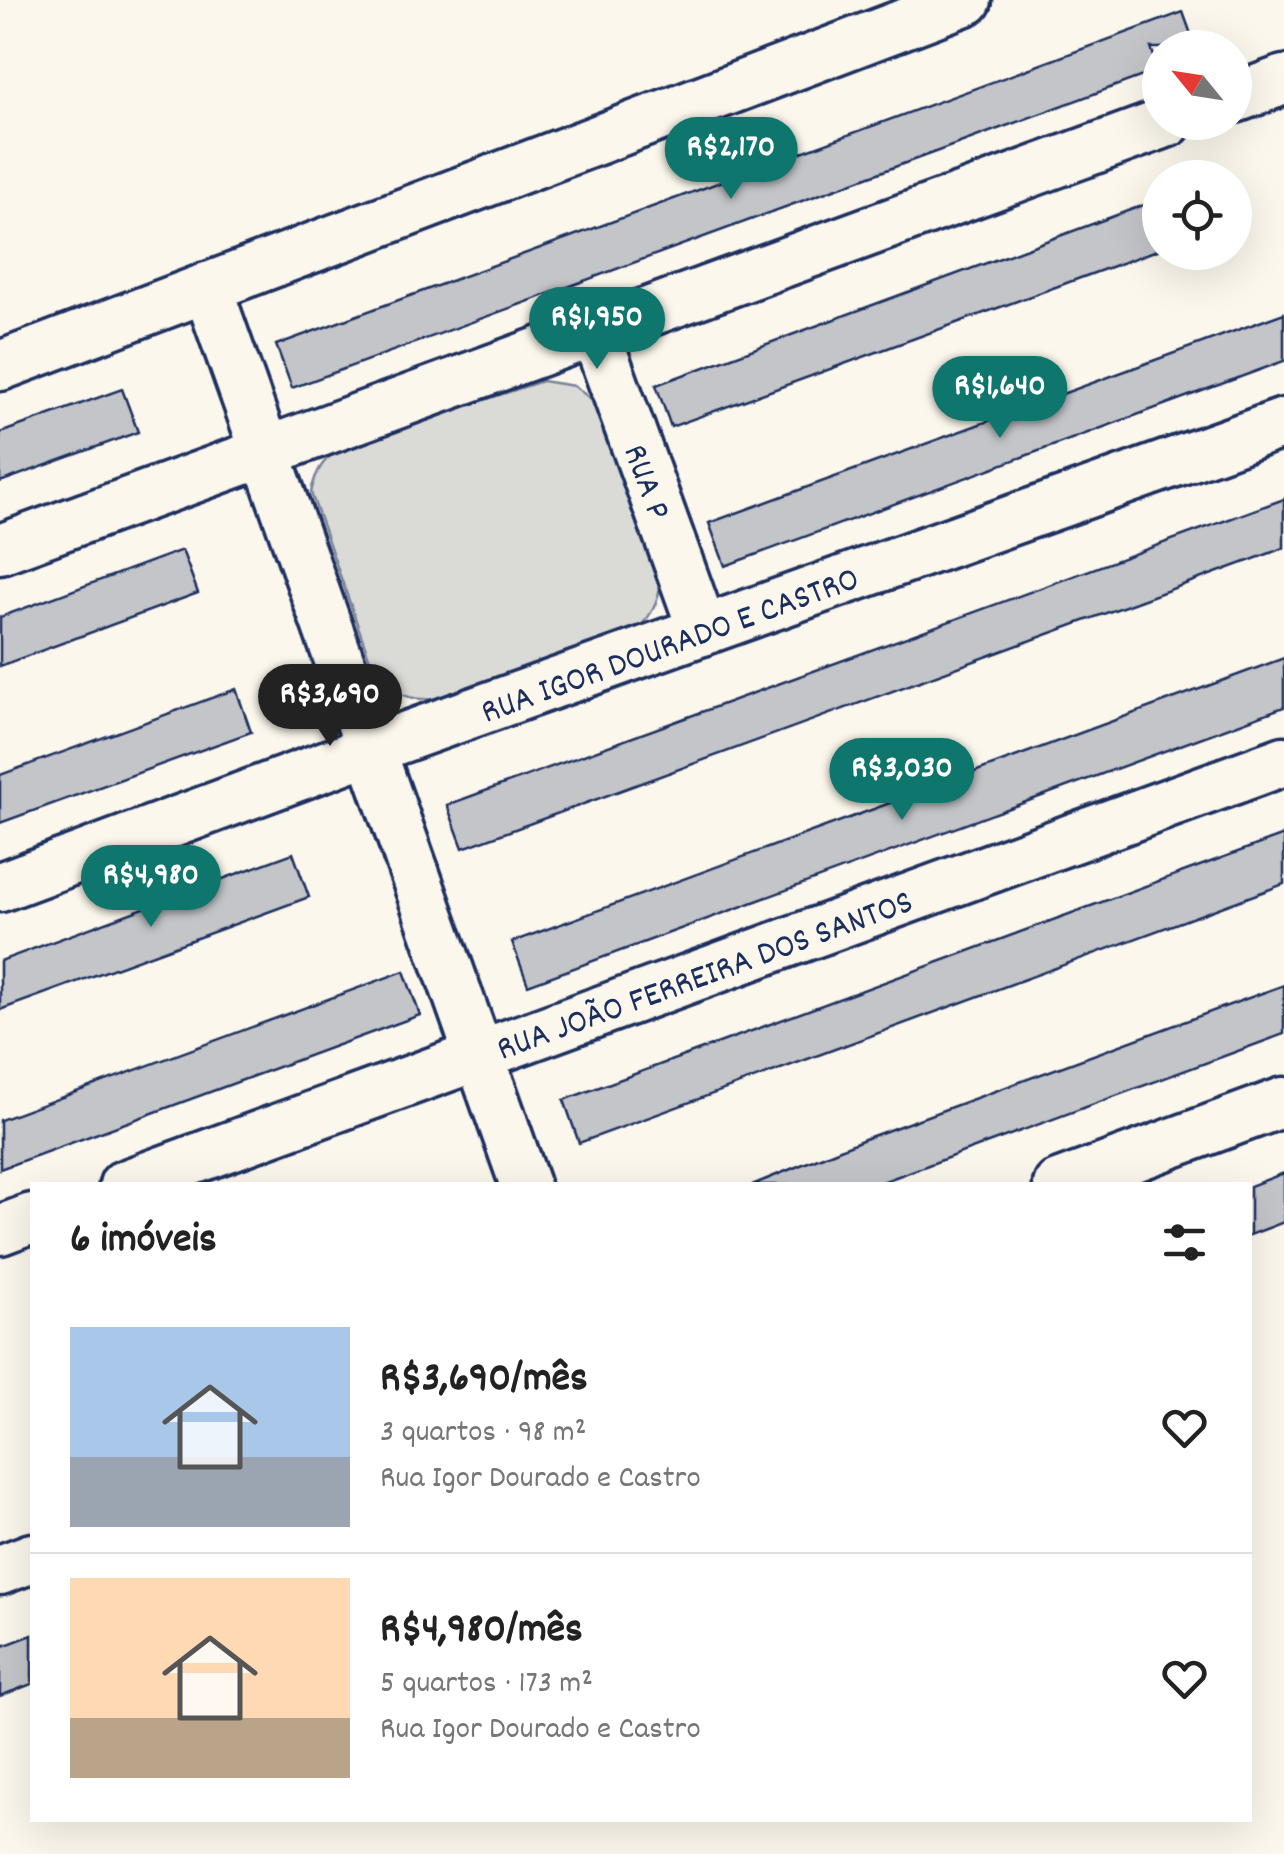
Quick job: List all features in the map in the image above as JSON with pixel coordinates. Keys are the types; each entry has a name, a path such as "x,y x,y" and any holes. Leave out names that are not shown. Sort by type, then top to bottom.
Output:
{"street":[{"path":"0,366 968,0"},
{"path":"1252,92 1284,80"},
{"path":"0,548 1142,132"},
{"path":"207,286 524,1182"},
{"name":"RUA P","path":"595,332 703,631"},
{"name":"RUA IGOR DOURADO E CASTRO","path":"0,886 371,749 1284,423"},
{"name":"RUA JOÃO FERREIRA DOS SANTOS","path":"132,1182 1284,761"},
{"path":"1066,1182 1284,1102"},
{"path":"0,1230 30,1219"},
{"path":"0,1570 30,1559"}],"shaded area":[{"path":"542,381 574,386 600,406 661,577 656,603 649,617 629,634 434,699 404,695 382,680 371,663 311,493 315,478 327,459 345,446"}],"building":[{"path":"1183,12 1190,30 1142,30 1142,76 292,388 276,345"},
{"path":"1142,206 1142,256 671,427 656,385"},
{"path":"1284,313 1284,361 725,566 709,523"},
{"path":"122,389 138,432 0,482 0,433"},
{"path":"1284,499 1284,548 463,848 447,805"},
{"path":"182,550 198,593 0,666 0,617"},
{"path":"1284,658 1284,707 528,985 512,942"},
{"path":"236,689 251,732 0,823 0,775"},
{"path":"1284,835 1284,884 579,1143 564,1100"},
{"path":"293,853 309,897 0,1010 0,961"},
{"path":"404,971 420,1015 0,1169 0,1120"},
{"path":"1284,985 1284,1034 882,1182 759,1182 867,1138"},
{"path":"1284,1173 1284,1222 1252,1234 1252,1185"},
{"path":"30,1636 30,1685 0,1696 0,1647"}]}
